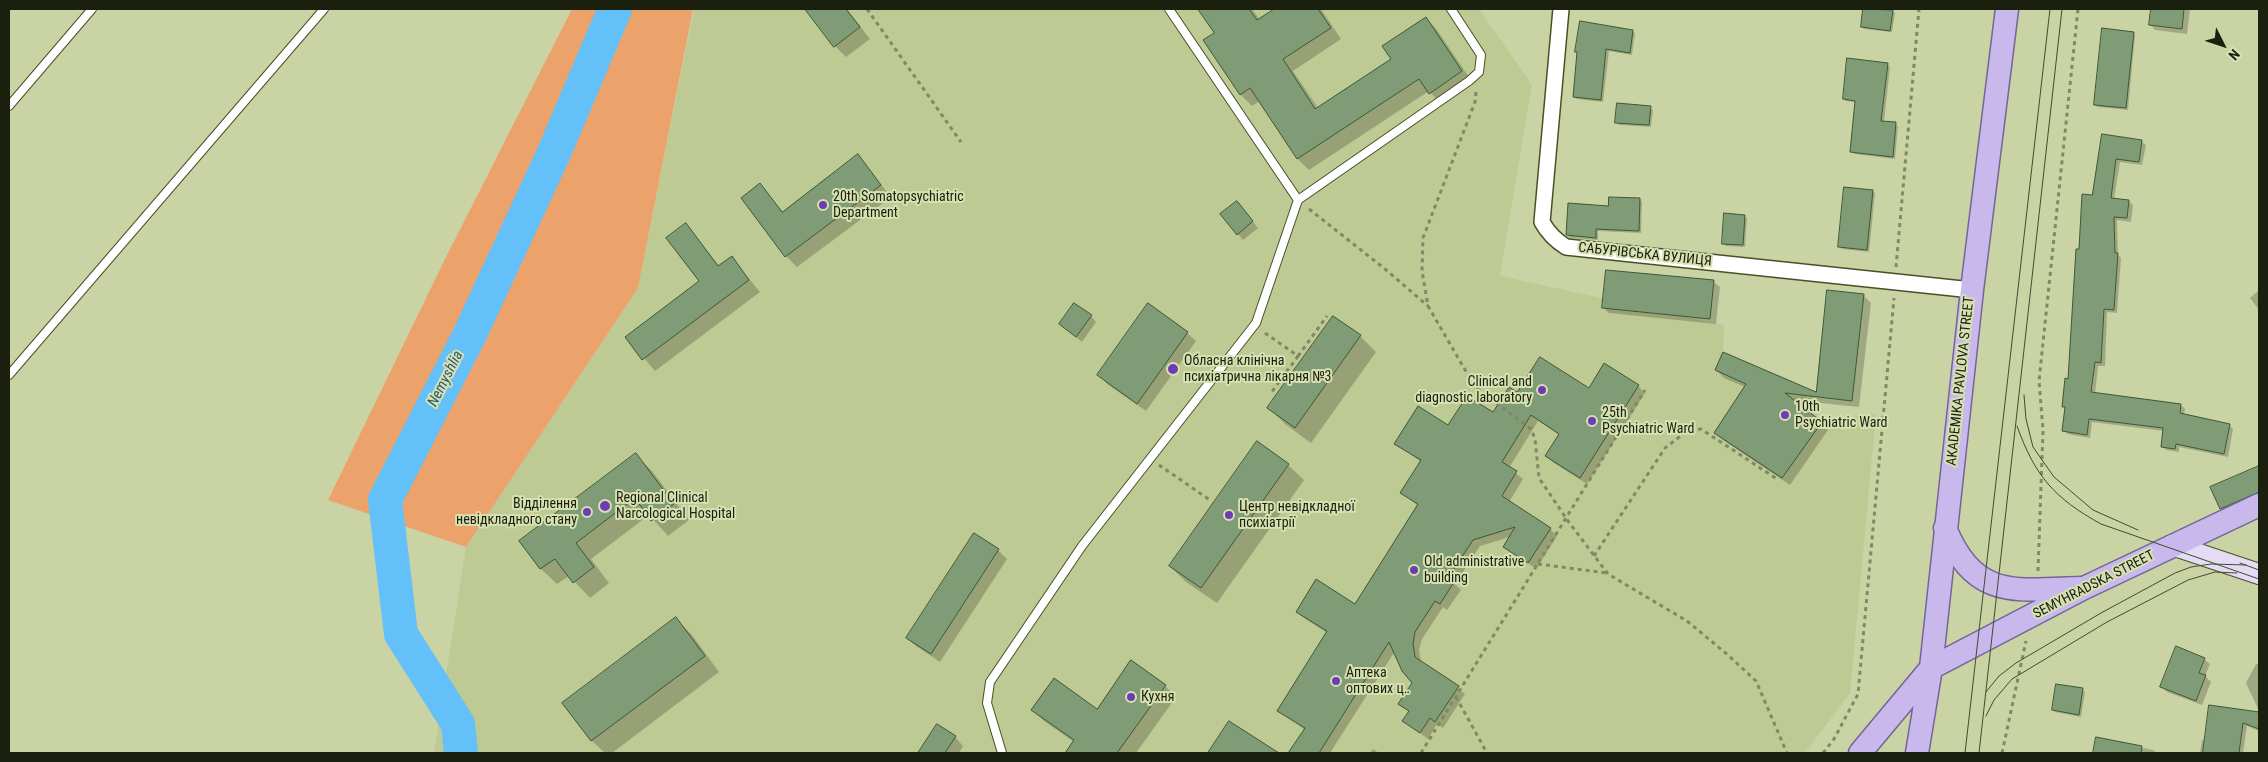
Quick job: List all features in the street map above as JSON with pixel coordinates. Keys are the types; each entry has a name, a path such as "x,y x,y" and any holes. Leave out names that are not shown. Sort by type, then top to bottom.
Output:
{"main road":[{"name":"AKADEMIKA PAVLOVA STREET","path":"1917,753 1931,668 1972,290 2007,9"},
{"name":"SEMYHRADSKA STREET","path":"1931,668 2084,588 2259,505"},
{"path":"1945,528 1952,545 1965,565 1975,574 1993,584 2018,590 2084,588"},
{"path":"2172,545 2259,574"},
{"path":"1860,753 1931,668"}],"street":[{"name":"САБУРІВСЬКА ВУЛИЦЯ","path":"1561,9 1542,222 1547,232 1566,247 1972,290"}],"lane":[{"path":"9,106 92,9"},
{"path":"9,375 324,9"},
{"path":"1169,9 1298,200"},
{"path":"1002,753 987,703 990,682 1082,546 1254,325 1298,200 1479,72 1481,55 1450,9"}],"path":[{"path":"867,9 960,142"},
{"path":"1823,753 1834,739 1858,694 1919,9"},
{"path":"2043,430 2040,381 2078,9"},
{"path":"1428,306 1422,271 1423,238 1475,102 1479,72"},
{"path":"1298,200 1386,269 1428,306 1475,387 1531,429 1535,439 1539,478 1566,519 1608,574 1687,621 1728,654 1756,681 1787,753"},
{"path":"1270,393 1327,316"},
{"path":"1254,325 1298,356"},
{"path":"1421,753 1645,390"},
{"path":"1594,556 1665,448 1686,432 1701,428 1777,479"},
{"path":"1150,459 1210,500"},
{"path":"1538,564 1608,574"},
{"path":"1456,696 1487,753"}],"shaded area":[{"path":"572,9 693,9 638,288 466,547 328,500 445,259"},
{"name":"Обласна клінічна психіатрична лікарня №3","path":"694,9 1479,9 1532,85 1500,276 1724,325 1723,352 1801,385 1821,422 1876,413 1850,693 1805,753 434,753 466,547 638,288"}],"building":[{"path":"805,9 846,9 860,27 834,47"},
{"path":"1198,9 1249,9 1257,20 1274,9 1318,9 1331,28 1283,59 1315,109 1391,59 1382,46 1426,17 1462,71 1429,94 1419,79 1297,159 1250,88 1240,95 1203,40 1214,33"},
{"path":"1863,9 1893,10 1890,31 1861,27"},
{"path":"2151,9 2184,9 2182,29 2149,25"},
{"path":"1580,21 1633,30 1630,53 1606,49 1601,100 1573,97 1577,52 1575,52"},
{"path":"2102,28 2134,32 2126,108 2094,105"},
{"path":"1847,58 1888,63 1881,121 1896,122 1893,157 1850,152 1855,101 1843,99"},
{"path":"1617,103 1651,106 1649,125 1615,123"},
{"path":"2102,134 2142,140 2139,162 2116,159 2111,198 2129,200 2127,218 2114,217 2115,253 2118,253 2114,310 2104,309 2101,363 2095,362 2091,392 2181,404 2180,413 2230,424 2224,454 2176,444 2175,449 2161,447 2163,428 2089,419 2087,435 2062,431 2065,407 2062,407 2065,378 2068,379 2076,249 2079,249 2082,194 2092,195"},
{"name":"20th Somatopsychiatric Department","path":"858,154 881,185 785,257 741,198 760,183 782,212"},
{"path":"1844,187 1873,190 1867,250 1838,247"},
{"path":"1609,197 1640,198 1639,231 1596,229 1596,238 1566,235 1568,203 1608,206"},
{"path":"1237,201 1253,221 1237,235 1220,214"},
{"path":"1724,213 1745,215 1743,245 1722,244"},
{"path":"686,223 718,266 732,256 749,280 642,360 625,337 699,281 666,238"},
{"path":"1606,270 1714,280 1710,319 1602,308"},
{"name":"10th Psychiatric Ward","path":"1827,290 1864,294 1852,401 1785,393 1822,422 1782,478 1714,433 1746,384 1715,370 1723,352 1816,392"},
{"path":"1074,303 1092,315 1076,337 1059,324"},
{"path":"1148,303 1188,332 1137,404 1097,375"},
{"path":"1333,316 1361,335 1295,428 1267,408"},
{"name":"Old administrative building","path":"1540,357 1589,388 1604,363 1639,385 1580,478 1545,456 1559,434 1531,415 1502,462 1517,471 1502,496 1551,528 1528,563 1503,547 1515,527 1473,540 1448,578 1454,582 1440,604 1435,601 1415,632 1413,643 1415,657 1459,686 1435,722 1430,718 1420,733 1402,721 1409,711 1398,704 1412,683 1402,671 1389,642 1319,753 1288,753 1305,728 1277,711 1327,631 1296,612 1316,579 1355,604 1418,504 1400,493 1421,460 1394,444 1418,406 1448,425 1467,396 1493,412 1509,387 1517,392"},
{"name":"Центр невідкладної психіатрії","path":"1257,441 1289,464 1201,588 1169,566"},
{"name":"Відділення невідкладного стану","path":"636,453 674,504 651,521 635,498 576,543 594,567 573,583 555,559 540,569 519,541"},
{"path":"2259,466 2259,492 2220,509 2210,487"},
{"path":"974,533 999,549 931,654 906,638"},
{"path":"676,617 705,656 591,741 562,703"},
{"path":"2176,646 2205,658 2199,673 2206,675 2196,701 2160,687"},
{"name":"Кухня","path":"1131,660 1166,685 1117,753 1065,753 1074,740 1031,710 1054,678 1097,709"},
{"path":"2056,684 2083,688 2079,715 2052,710"},
{"path":"2209,705 2259,712 2259,729 2243,723 2239,753 2203,753"},
{"path":"1229,721 1279,753 1208,753"},
{"path":"937,724 956,736 945,753 918,753"},
{"path":"2096,737 2142,746 2141,753 2093,753"}],"waterway":[{"name":"Nemyshlia","path":"461,753 458,724 401,634 385,500 470,334 553,155 615,9"}],"tram line":[{"path":"1965,753 2050,9"},
{"path":"1979,753 2062,9"},
{"path":"2024,395 2026,419 2033,447 2054,477 2093,510 2138,530"},
{"path":"2017,426 2031,459 2048,484 2071,505 2085,514 2101,524 2259,579"},
{"path":"2240,563 2259,570"},
{"path":"1986,692 1999,676 2016,663 2101,613 2175,573 2191,567 2211,564 2246,565"},
{"path":"1986,716 1994,700 2012,679 2107,622 2188,580 2215,572 2237,573"}],"place":[{"name":"20th Somatopsychiatric Department","path":"823,205"},
{"name":"Обласна клінічна психіатрична лікарня №3","path":"1173,369"},
{"name":"Clinical and diagnostic laboratory","path":"1542,390"},
{"name":"10th Psychiatric Ward","path":"1785,415"},
{"name":"25th Psychiatric Ward","path":"1592,421"},
{"name":"Regional Clinical Narcological Hospital","path":"605,506"},
{"name":"Відділення невідкладного стану","path":"587,512"},
{"name":"Центр невідкладної психіатрії","path":"1229,515"},
{"name":"Old administrative building","path":"1414,570"},
{"name":"Аптека оптових ц‥","path":"1336,681"},
{"name":"Кухня","path":"1131,697"}]}
